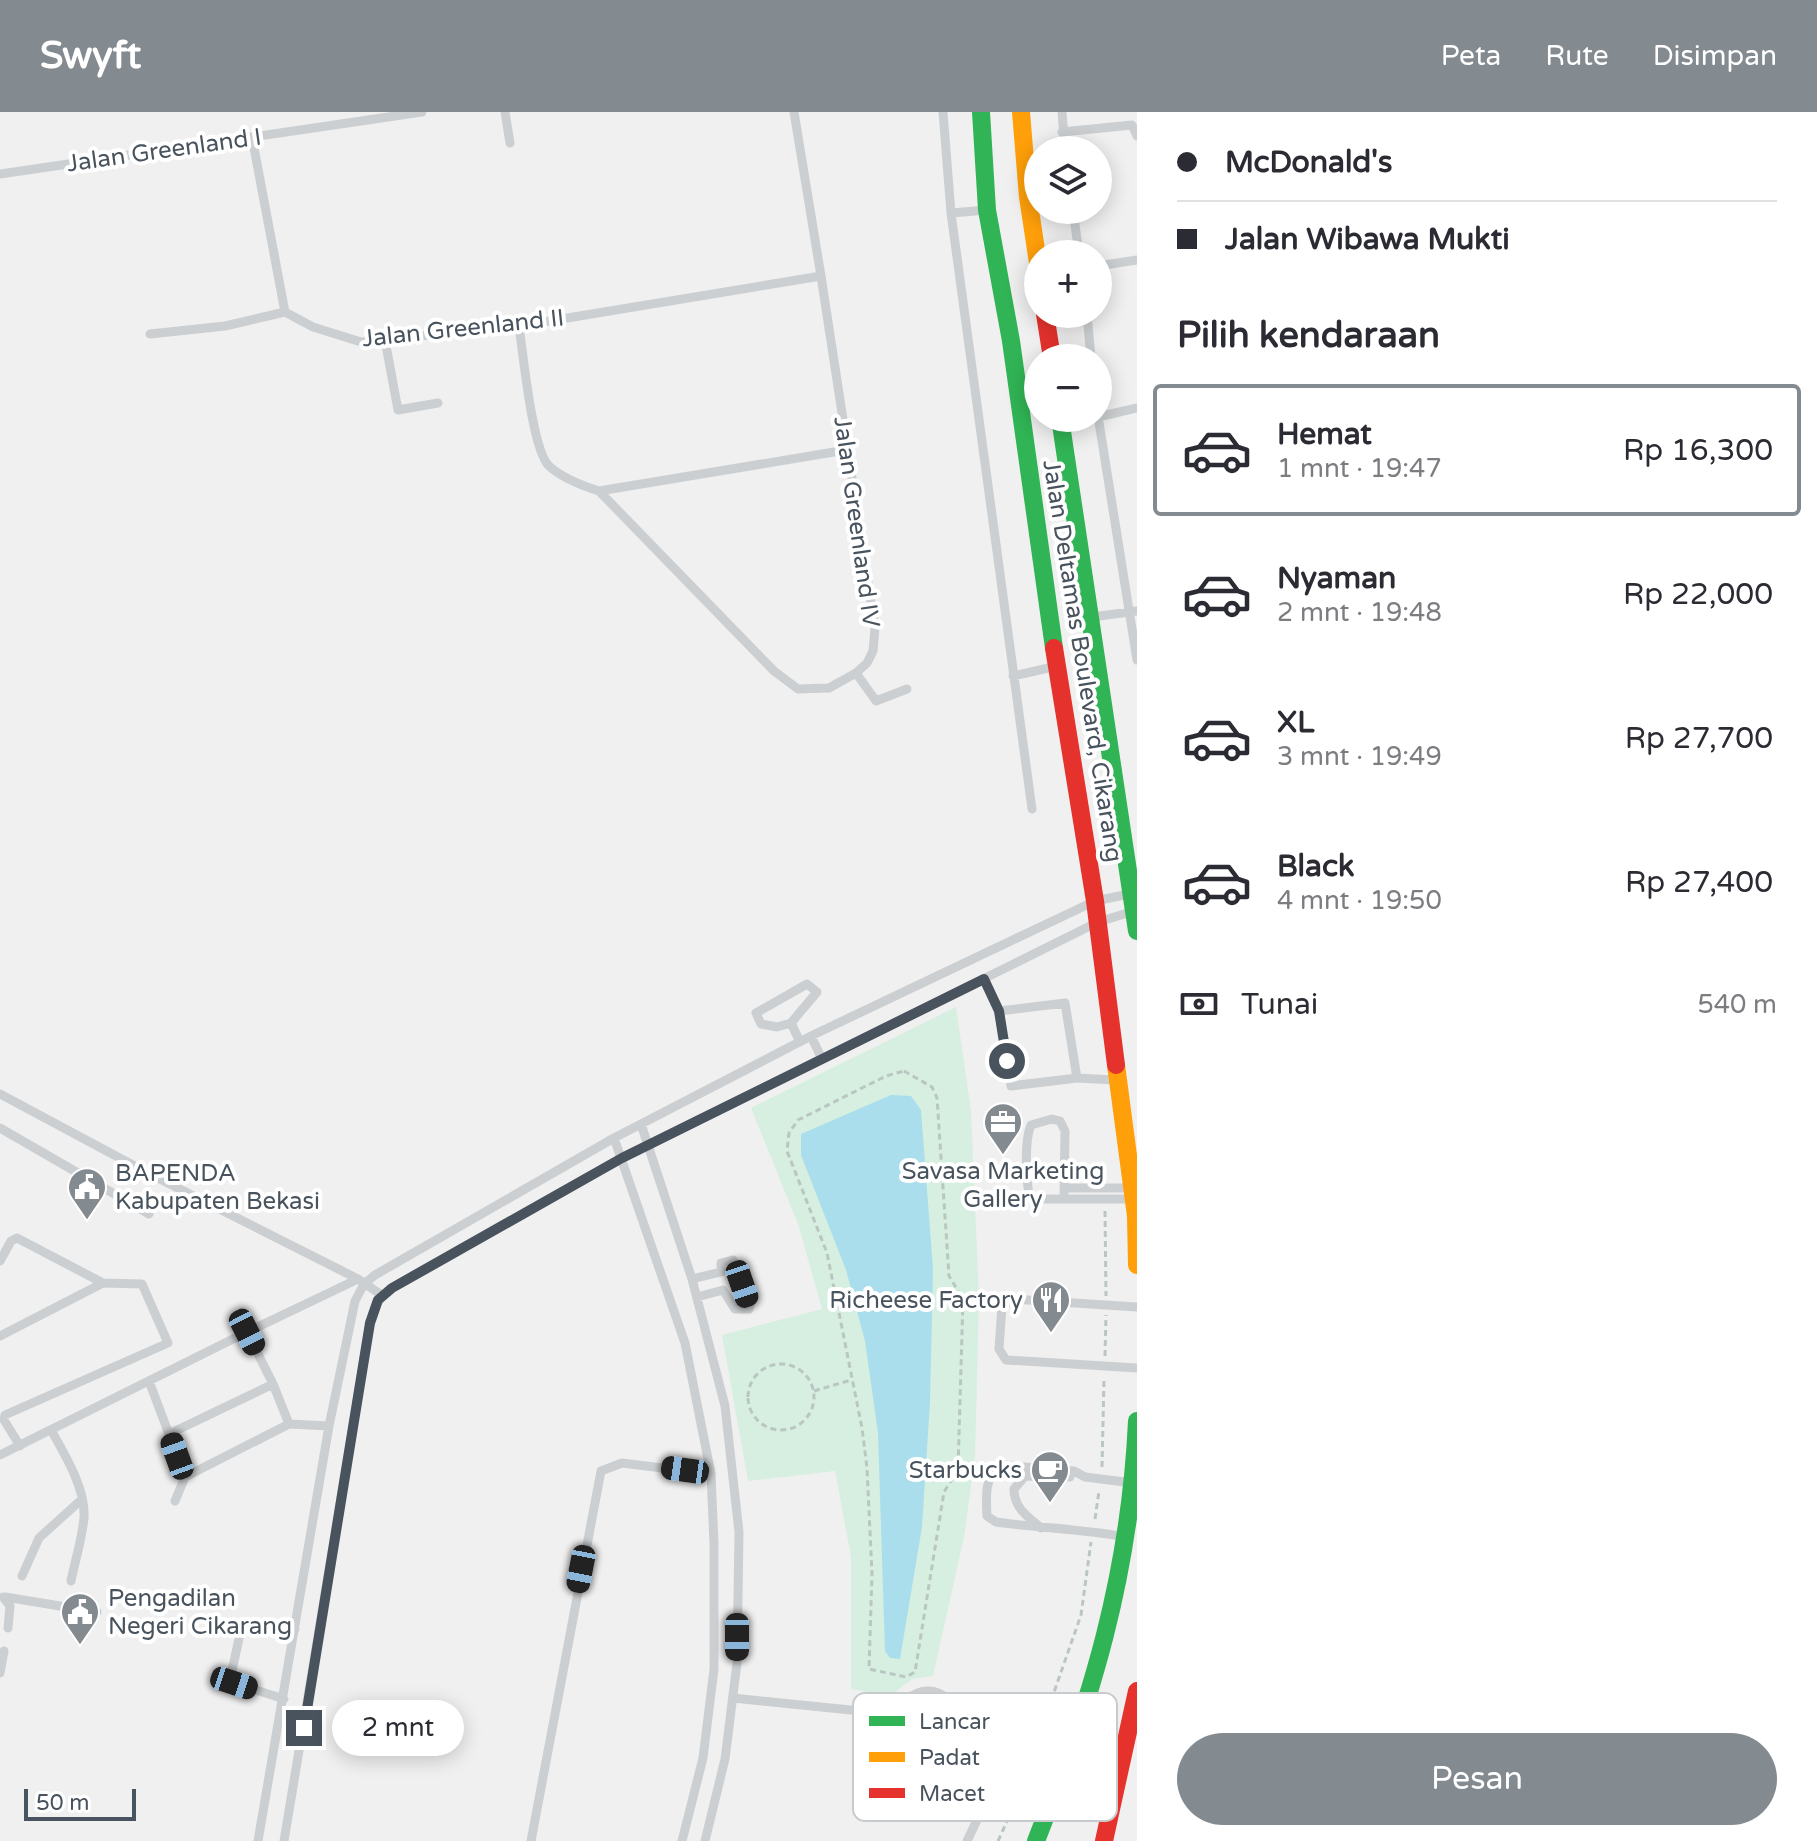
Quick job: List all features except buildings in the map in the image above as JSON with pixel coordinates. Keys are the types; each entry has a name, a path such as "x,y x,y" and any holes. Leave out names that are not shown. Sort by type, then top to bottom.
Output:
{"street":[{"name":"Jalan Deltamas Boulevard, Cikarang","path":"981,112 987,210 1011,341 1057,666 1098,922 1133,1194 1137,1265"},
{"path":"1021,112 1035,240"},
{"path":"1062,432 1137,931"},
{"path":"1092,1693 1114,1603 1126,1537 1137,1421"},
{"path":"1117,1797 1137,1691"},
{"path":"1036,1841 1044,1821"},
{"path":"1104,1841 1110,1821"}],"lane":[{"name":"Jalan Greenland I","path":"0,174 422,112"},
{"path":"505,112 510,143"},
{"name":"Jalan Greenland IV","path":"794,112 875,638 867,663 856,673"},
{"path":"943,112 951,213 1032,809"},
{"path":"1062,112 1063,136"},
{"path":"1062,132 1129,125 1135,126 1137,136"},
{"path":"150,334 225,326 285,312 252,137"},
{"path":"951,213 987,210"},
{"path":"1112,264 1137,260"},
{"name":"Jalan Greenland II","path":"285,312 336,335 361,342 519,326 821,276"},
{"path":"519,326 539,447 549,466 584,487 599,491 846,450"},
{"path":"385,340 398,410 438,403"},
{"path":"1112,414 1137,408"},
{"path":"1101,432 1134,611 1137,660"},
{"path":"599,491 763,660 795,687 826,689 856,673 876,701 907,689"},
{"path":"1089,617 1134,611"},
{"path":"1013,676 1057,666"},
{"path":"0,1455 247,1332 375,1275 614,1138 811,1036 1095,901 1133,902"},
{"path":"284,1841 370,1323 378,1300 392,1288 622,1158 1133,902"},
{"path":"984,979 999,1011 1011,1086 1077,1078 1119,1081"},
{"path":"807,984 817,992 791,1023 777,1027 761,1024 756,1013 807,984"},
{"path":"999,1011 1065,1003 1077,1078"},
{"path":"791,1023 800,1042"},
{"path":"811,1036 822,1059"},
{"path":"0,1094 383,1296"},
{"path":"1064,1194 1065,1131 1060,1121 1052,1119 1031,1125 1028,1131 1029,1196 1035,1200 1064,1194 1133,1194"},
{"path":"641,1124 692,1279 725,1406 739,1532 737,1663 725,1759 705,1841"},
{"path":"0,1128 149,1214"},
{"path":"614,1138 685,1343 711,1474 714,1669 703,1758 682,1841"},
{"path":"1064,1194 1104,1199 1133,1194"},
{"path":"0,1261 11,1241 17,1238 103,1283 143,1286 168,1343 5,1415 4,1420 20,1446"},
{"path":"692,1279 721,1272 721,1263 733,1260 750,1306 749,1309 735,1309 723,1290 697,1297"},
{"path":"258,1841 329,1426 361,1282"},
{"path":"0,1336 103,1283"},
{"path":"1137,1307 1013,1299 1002,1306 999,1349 1006,1360 1137,1368"},
{"path":"247,1332 289,1424"},
{"path":"149,1381 185,1477"},
{"path":"169,1434 273,1384"},
{"path":"175,1501 185,1477 289,1424 329,1426"},
{"path":"51,1430 69,1463 84,1517 71,1581"},
{"path":"531,1841 601,1471 622,1463 711,1474"},
{"path":"1085,1477 1074,1471 1002,1465 989,1476 987,1516 996,1522 1126,1537"},
{"path":"1041,1528 1018,1508 1014,1500 1014,1489 1025,1476 1085,1477 1133,1483"},
{"path":"22,1576 39,1538 81,1500"},
{"path":"2,1596 97,1612"},
{"path":"2,1596 10,1606 8,1628"},
{"path":"284,1699 234,1683 231,1675 242,1625 295,1629"},
{"path":"0,1673 4,1651"},
{"path":"733,1698 853,1710"},
{"path":"703,1758 725,1759"},
{"path":"967,1841 977,1821"}],"path":[{"path":"904,1071 932,1087 937,1098 949,1276 963,1299 958,1469 944,1492 915,1672 906,1677 869,1669 872,1574 867,1468 851,1380 827,1253 787,1151 789,1133 798,1120 886,1076 904,1071"},
{"path":"1054,1693 1081,1615 1100,1479 1106,1306 1104,1199"},
{"path":"775,1364 800,1370 809,1379 814,1391 808,1417 798,1426 786,1430 773,1430 761,1424 747,1402 748,1389 754,1378 763,1369 775,1364"},
{"path":"814,1391 851,1380"},
{"path":"998,1841 1007,1821"}],"green space":[{"path":"956,1007 971,1111 979,1299 975,1458 964,1537 933,1676 912,1679 894,1693 851,1689 851,1557 835,1471 748,1481 722,1335 822,1309 798,1224 751,1108"}],"water":[{"path":"891,1095 911,1096 921,1110 933,1269 930,1402 922,1527 900,1659 890,1658 885,1651 878,1433 865,1341 846,1270 801,1155 801,1134"}],"traffic: fast":[{"path":"981,112 987,210 1011,341 1054,648"},
{"path":"1062,432 1137,931"},
{"path":"1089,1693 1117,1584 1133,1477 1137,1421"},
{"path":"1036,1841 1044,1821"}],"traffic: slow":[{"path":"1021,112 1035,240"},
{"path":"1116,1065 1136,1216 1137,1265"}],"traffic: jam":[{"path":"1047,328 1050,344"},
{"path":"1054,648 1095,901 1116,1065"},
{"path":"1117,1782 1137,1691"},
{"path":"1104,1841 1108,1821"}],"place":[{"name":"Savasa Marketing Gallery","path":"1003,1156"},
{"name":"BAPENDA Kabupaten Bekasi","path":"87,1221"},
{"name":"Richeese Factory","path":"1051,1334"},
{"name":"Starbucks","path":"1050,1504"},
{"name":"Pengadilan Negeri Cikarang","path":"80,1646"}],"route":[{"path":"304,1728 370,1323 378,1300 392,1288 622,1158 984,979 999,1011 1007,1061"}]}
